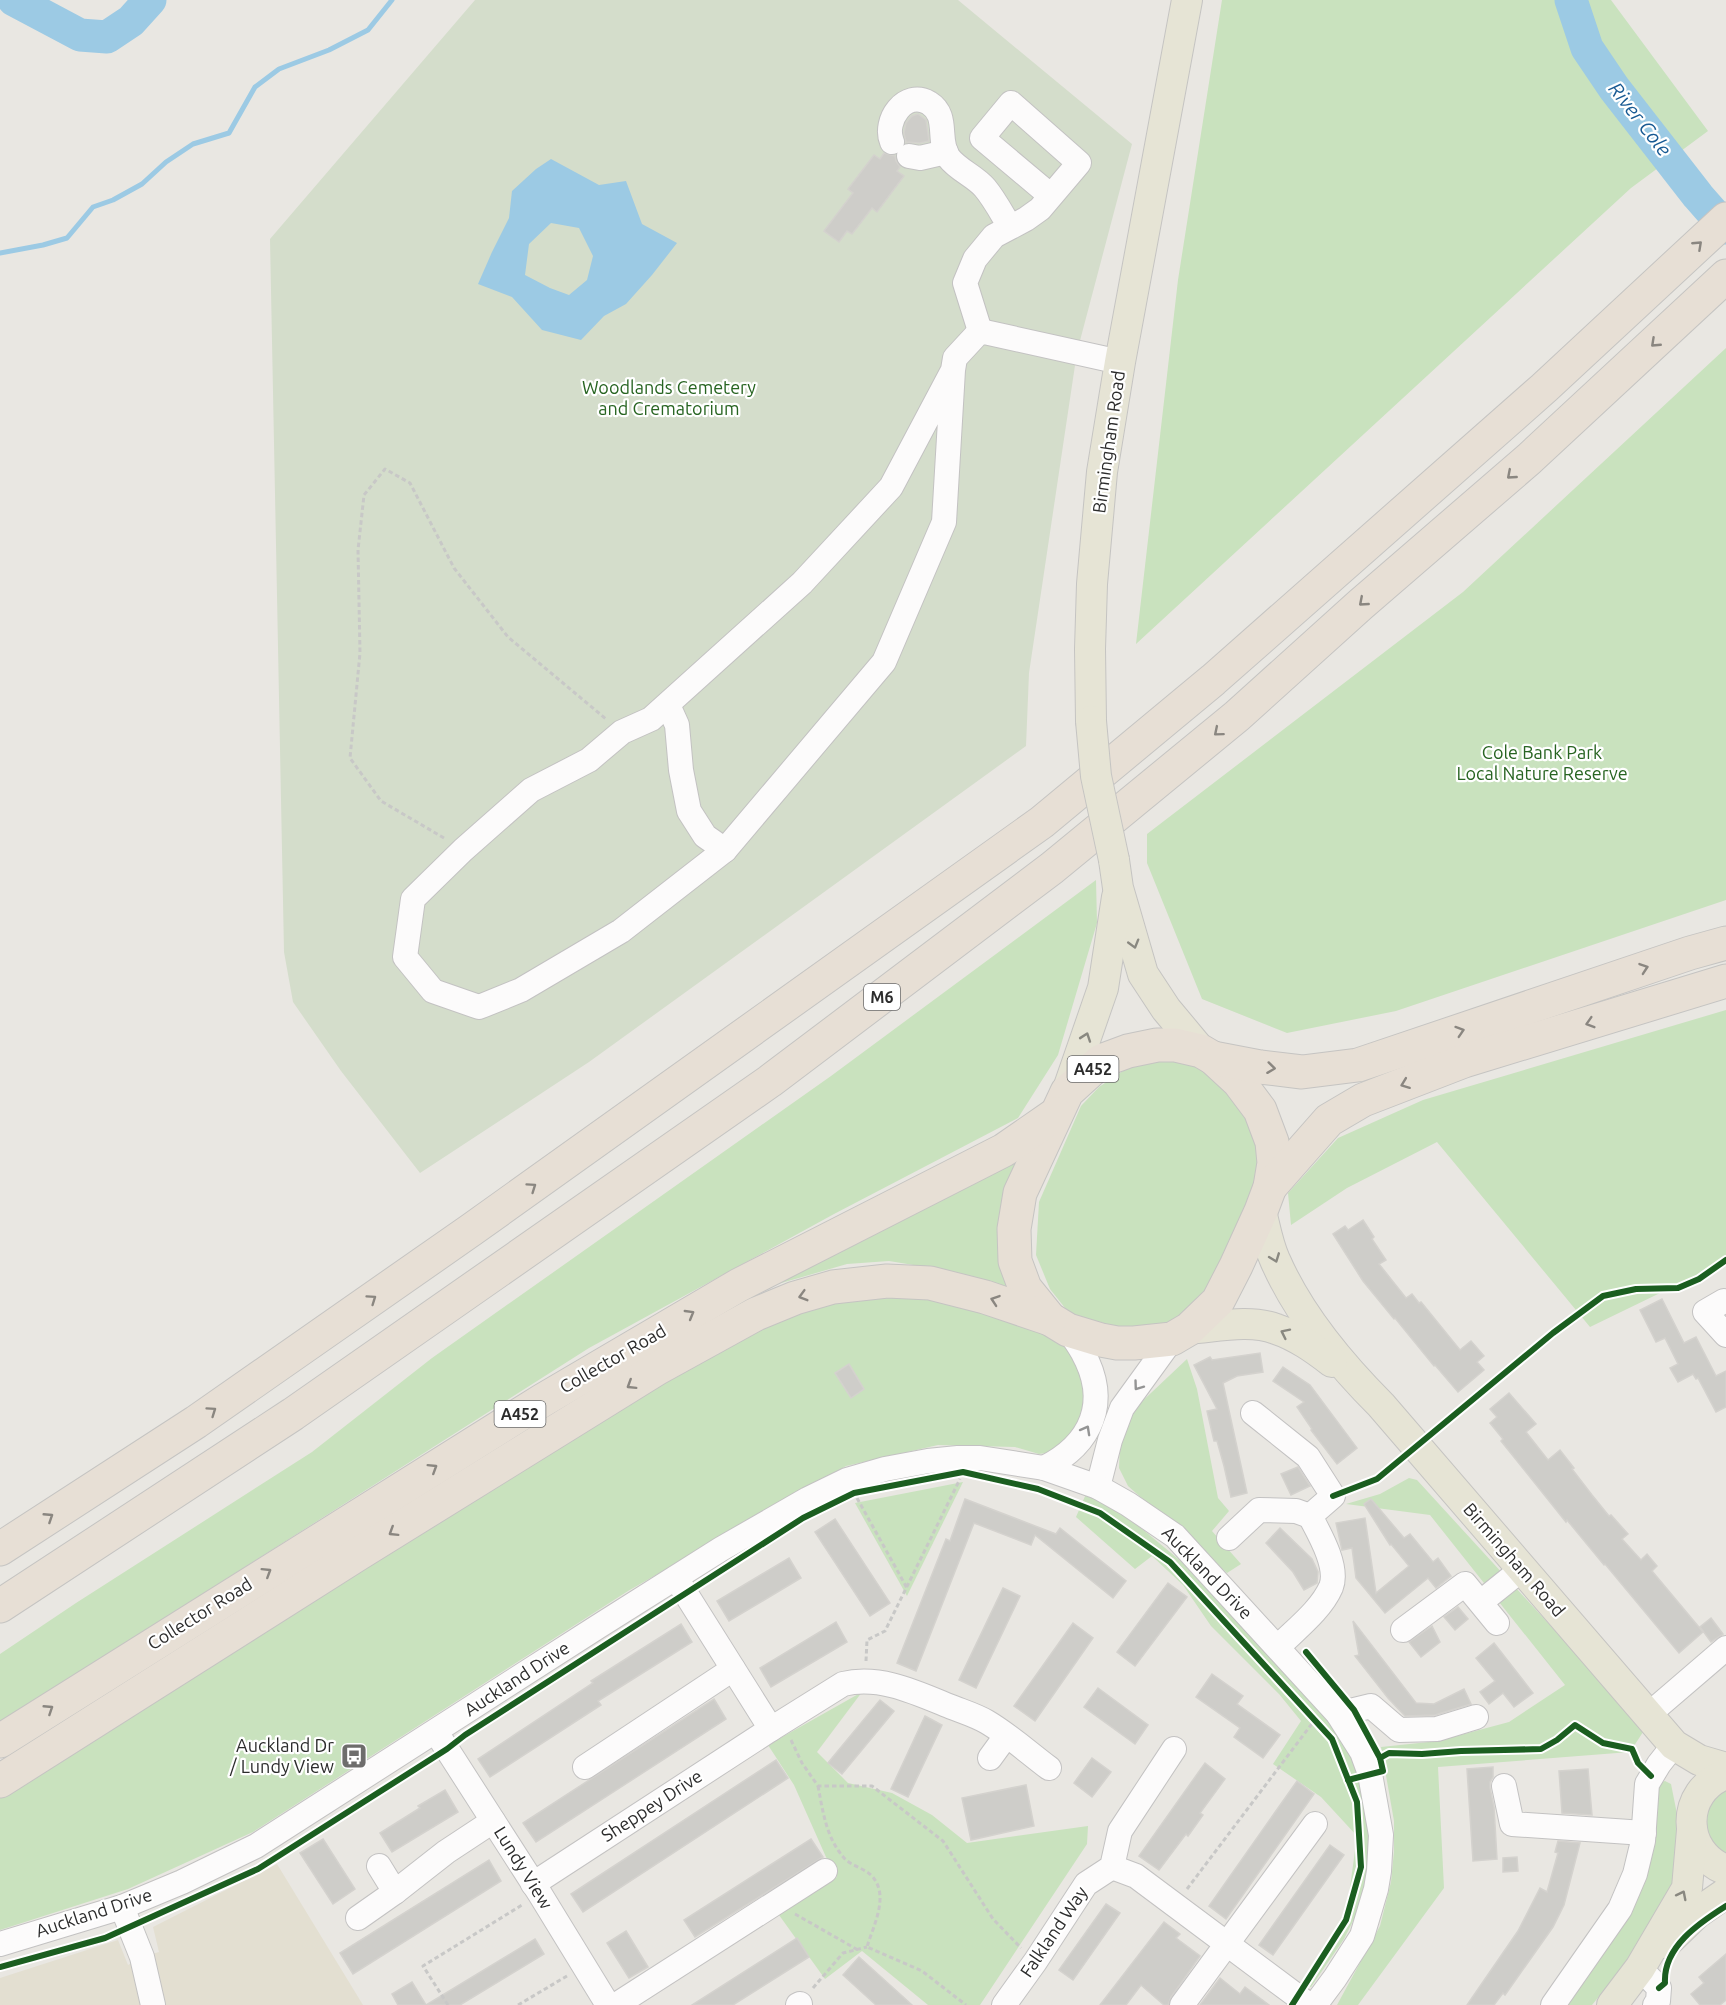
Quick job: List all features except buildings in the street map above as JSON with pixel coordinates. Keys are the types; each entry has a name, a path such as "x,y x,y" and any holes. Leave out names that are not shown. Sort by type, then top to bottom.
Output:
{"highway":[{"path":"0,1549 206,1415 481,1223 1042,822 1213,680 1544,388 1726,219"},
{"name":"M6","path":"0,1606 294,1414 761,1088 1052,868 1237,716 1360,605 1529,459 1726,276"},
{"name":"A452","path":"1180,1334 1134,1343 1118,1343 1101,1340 1059,1325 1025,1288 1015,1261 1014,1229 1020,1193 1062,1103 1101,1061 1128,1051 1157,1045 1175,1045 1260,1067 1302,1072 1358,1065 1689,953 1726,943"},
{"path":"1266,1199 1329,1120 1363,1100 1464,1061 1726,981"},
{"path":"1180,1334 1218,1301 1266,1199 1274,1163 1272,1142 1260,1110 1239,1082 1207,1054"},
{"name":"Collector Road","path":"0,1741 554,1394 740,1284 1004,1150 1062,1103"},
{"name":"Collector Road","path":"0,1781 358,1554 658,1368 756,1314 795,1298 833,1287 887,1281 930,1283 985,1297 1059,1325"}],"main road":[{"name":"Birmingham Road","path":"1187,0 1102,472 1092,584 1090,721 1096,776 1116,874 1143,974 1166,1009 1207,1054"},
{"name":"Birmingham Road","path":"1062,1103 1103,988 1116,874"},
{"name":"Birmingham Road","path":"1266,1199 1274,1258 1295,1302 1352,1376 1674,1745 1699,1760 1726,1768"},
{"name":"Birmingham Road","path":"1180,1334 1248,1324 1275,1328 1311,1346 1352,1376"},
{"name":"Birmingham Road","path":"1674,1745 1692,1818"},
{"path":"1612,2005 1641,1966 1687,1888 1692,1818 1702,1789 1726,1774"},
{"path":"1692,1818 1701,1852 1714,1864 1726,1870"},
{"path":"1641,1966 1697,1913 1726,1893"}],"street":[{"path":"946,153 920,158 900,149 889,136 891,119 903,104 915,100 927,102 938,111 943,128 943,145 948,158 984,187 1010,227"},
{"path":"980,331 965,283 975,259 994,236 1026,219 1040,209 1051,196"},
{"path":"980,331 1120,362"},
{"path":"953,370 891,487 802,583 651,719 622,732 589,760 531,789 413,899 405,957 433,991 479,1007 521,990 621,931 725,850 884,662 944,522 953,370 956,358 980,331"},
{"path":"668,705 678,725 681,770 689,811 705,836 725,850"},
{"path":"1724,1301 1705,1312 1726,1335"},
{"path":"1044,1468 1061,1459 1077,1446 1095,1412 1091,1374 1084,1354 1059,1325"},
{"path":"1098,1488 1110,1440 1122,1408 1180,1334"},
{"path":"1253,1413 1308,1457 1334,1496 1310,1516"},
{"name":"Auckland Drive","path":"0,1944 122,1907 182,1882 256,1846 599,1626 798,1504 847,1480 885,1469 928,1461 970,1458 1044,1468 1098,1488 1128,1504 1175,1536 1338,1714 1362,1752 1370,1774 1381,1835 1379,1871 1362,1936 1315,2005"},
{"path":"1229,1539 1259,1510 1296,1511 1310,1516 1322,1538 1333,1571 1332,1585 1309,1617 1278,1647"},
{"path":"1480,1602 1522,1569"},
{"path":"676,1578 734,1670 777,1725"},
{"path":"1403,1630 1465,1584 1497,1623"},
{"path":"1648,1714 1726,1648"},
{"path":"585,1767 734,1670"},
{"name":"Sheppey Drive","path":"537,1889 777,1725 843,1684 865,1680 890,1684 922,1695 985,1721 1050,1768"},
{"path":"1338,1714 1371,1706 1399,1730 1437,1729 1476,1717"},
{"name":"Lundy View","path":"436,1732 608,2005"},
{"path":"990,1758 1006,1736"},
{"path":"1553,2005 1620,1909 1635,1874 1644,1833 1647,1784 1674,1745"},
{"path":"1174,1749 1120,1831 1112,1867 1136,1876 1309,2005"},
{"path":"1504,1786 1512,1824 1644,1833"},
{"path":"358,1918 446,1852 493,1821"},
{"path":"1182,2005 1315,1824"},
{"path":"379,1866 395,1892"},
{"name":"Falkland Way","path":"1004,2005 1086,1884 1112,1867"},
{"path":"616,2005 825,1871"},
{"path":"122,1907 142,1957 153,2005"},
{"path":"1641,1966 1659,1988 1661,2002"}],"path":[{"path":"463,850 381,801 350,758 360,653 358,550 364,495 385,470 410,483 454,568 507,637 622,732"},
{"path":"865,1680 867,1640 885,1631 970,1458"},
{"path":"847,1480 908,1588"},
{"path":"1175,1905 1314,1721"},
{"path":"777,1725 818,1786 828,1834 846,1861 862,1868 874,1878 881,1900 867,1947"},
{"path":"818,1786 872,1786 943,1842 993,1919 1035,1962"},
{"path":"448,2005 423,1966 537,1889"},
{"path":"774,1904 805,1918 858,1950"},
{"path":"799,2004 843,1953 867,1947 922,1971 966,2005"},
{"path":"518,2005 584,1966"}],"shaded area":[{"path":"277,1864 363,2005 0,2005 0,1978 118,1940 128,1965 142,1957 159,1952 153,1927"}],"green space":[{"name":"Woodlands Cemetery and Crematorium","path":"475,0 958,0 1132,144 1077,352 1029,673 1026,746 589,1062 420,1173 341,1071 293,1002 284,952 270,239"},
{"path":"1222,0 1611,0 1708,131 1631,188 1136,644 1178,280"},
{"name":"Cole Bank Park Local Nature Reserve","path":"1726,348 1726,900 1396,1011 1287,1033 1202,999 1147,863 1147,834 1463,592"},
{"path":"1096,880 1097,923 1058,1055 1018,1118 834,1214 589,1348 0,1723 0,1654 312,1452 432,1358 831,1076"},
{"path":"1726,1010 1726,1261 1590,1327 1437,1142 1347,1188 1291,1225 1288,1193 1338,1138 1423,1100"},
{"path":"1167,1061 1202,1066 1247,1105 1264,1174 1214,1286 1188,1314 1155,1328 1121,1328 1069,1313 1050,1289 1036,1255 1039,1202 1081,1106 1099,1087 1135,1063"},
{"path":"1023,1153 1005,1198 997,1240 1013,1290 938,1269 889,1261 847,1264 778,1284 772,1281"},
{"path":"884,1294 964,1301 1014,1316 1063,1345 1079,1364 1086,1386 1084,1421 1059,1451 1039,1454 1015,1447 938,1445 846,1466 628,1591 253,1832 128,1889 0,1930 0,1796 273,1622 763,1323 803,1308"},
{"path":"1187,1359 1197,1389 1218,1498 1229,1511 1212,1531 1241,1564 1227,1573 1128,1486 1119,1468 1120,1444 1134,1409"},
{"path":"1409,1478 1417,1480 1645,1729 1630,1752 1438,1767 1444,1888 1358,2005 1337,2005 1380,1926 1391,1882 1394,1821 1381,1747 1438,1741 1509,1722 1565,1685 1430,1515 1346,1504 1380,1494"},
{"path":"963,1482 907,1596 855,1503"},
{"path":"1086,1494 1123,1513 1206,1582 1347,1741 1363,1783 1373,1856 1362,1903 1344,1939 1311,1987 1300,1984 1347,1909 1357,1836 1321,1797 1273,1764 1301,1721 1279,1694 1211,1626 1183,1585 1152,1556 1135,1569 1076,1517"},
{"path":"862,1692 817,1752 848,1783 892,1793 932,1815 967,1843 1088,1826 1087,1844 980,2005 928,2005 862,1951 825,1979 779,1915 837,1877 794,1785 768,1745"},
{"path":"1665,1781 1671,1784 1676,1809 1678,1881 1654,1928 1592,2005 1567,2005 1596,1964 1656,1784"},
{"path":"1726,1788 1726,1861 1704,1836 1706,1808"}],"water":[{"path":"551,159 599,185 626,181 642,224 677,243 626,304 604,316 581,340 542,330 512,297 478,284 509,218 512,191","holes":["551,223 579,228 593,256 587,280 569,295 525,275 529,244"]}],"waterway":[{"name":"River Cole","path":"14,0 80,35 107,37 131,21 150,0"},
{"path":"0,253 67,238 93,207 113,200 142,184 166,162 193,144 229,133 255,87 279,69 329,50 368,30 392,0"},
{"name":"River Cole","path":"1571,0 1587,48 1614,88 1698,196 1726,228"}],"cycle path":[{"path":"1333,1496 1377,1479 1553,1333 1603,1296 1636,1289 1678,1288 1699,1279 1726,1260"},
{"path":"0,1967 105,1938 258,1869 803,1518 854,1493 963,1472 1038,1489 1100,1513 1170,1562 1332,1739 1357,1802 1361,1867 1346,1920 1292,2005"},
{"path":"1306,1652 1354,1710 1380,1758"},
{"path":"1348,1780 1383,1771 1380,1758 1389,1753 1422,1754 1541,1749 1557,1740 1575,1725 1603,1743 1632,1749 1638,1763 1651,1776"},
{"path":"1659,1988 1665,1983 1666,1970 1676,1947 1694,1928 1726,1906"}],"place":[{"name":"Auckland Dr / Lundy View","path":"354,1756"}]}
